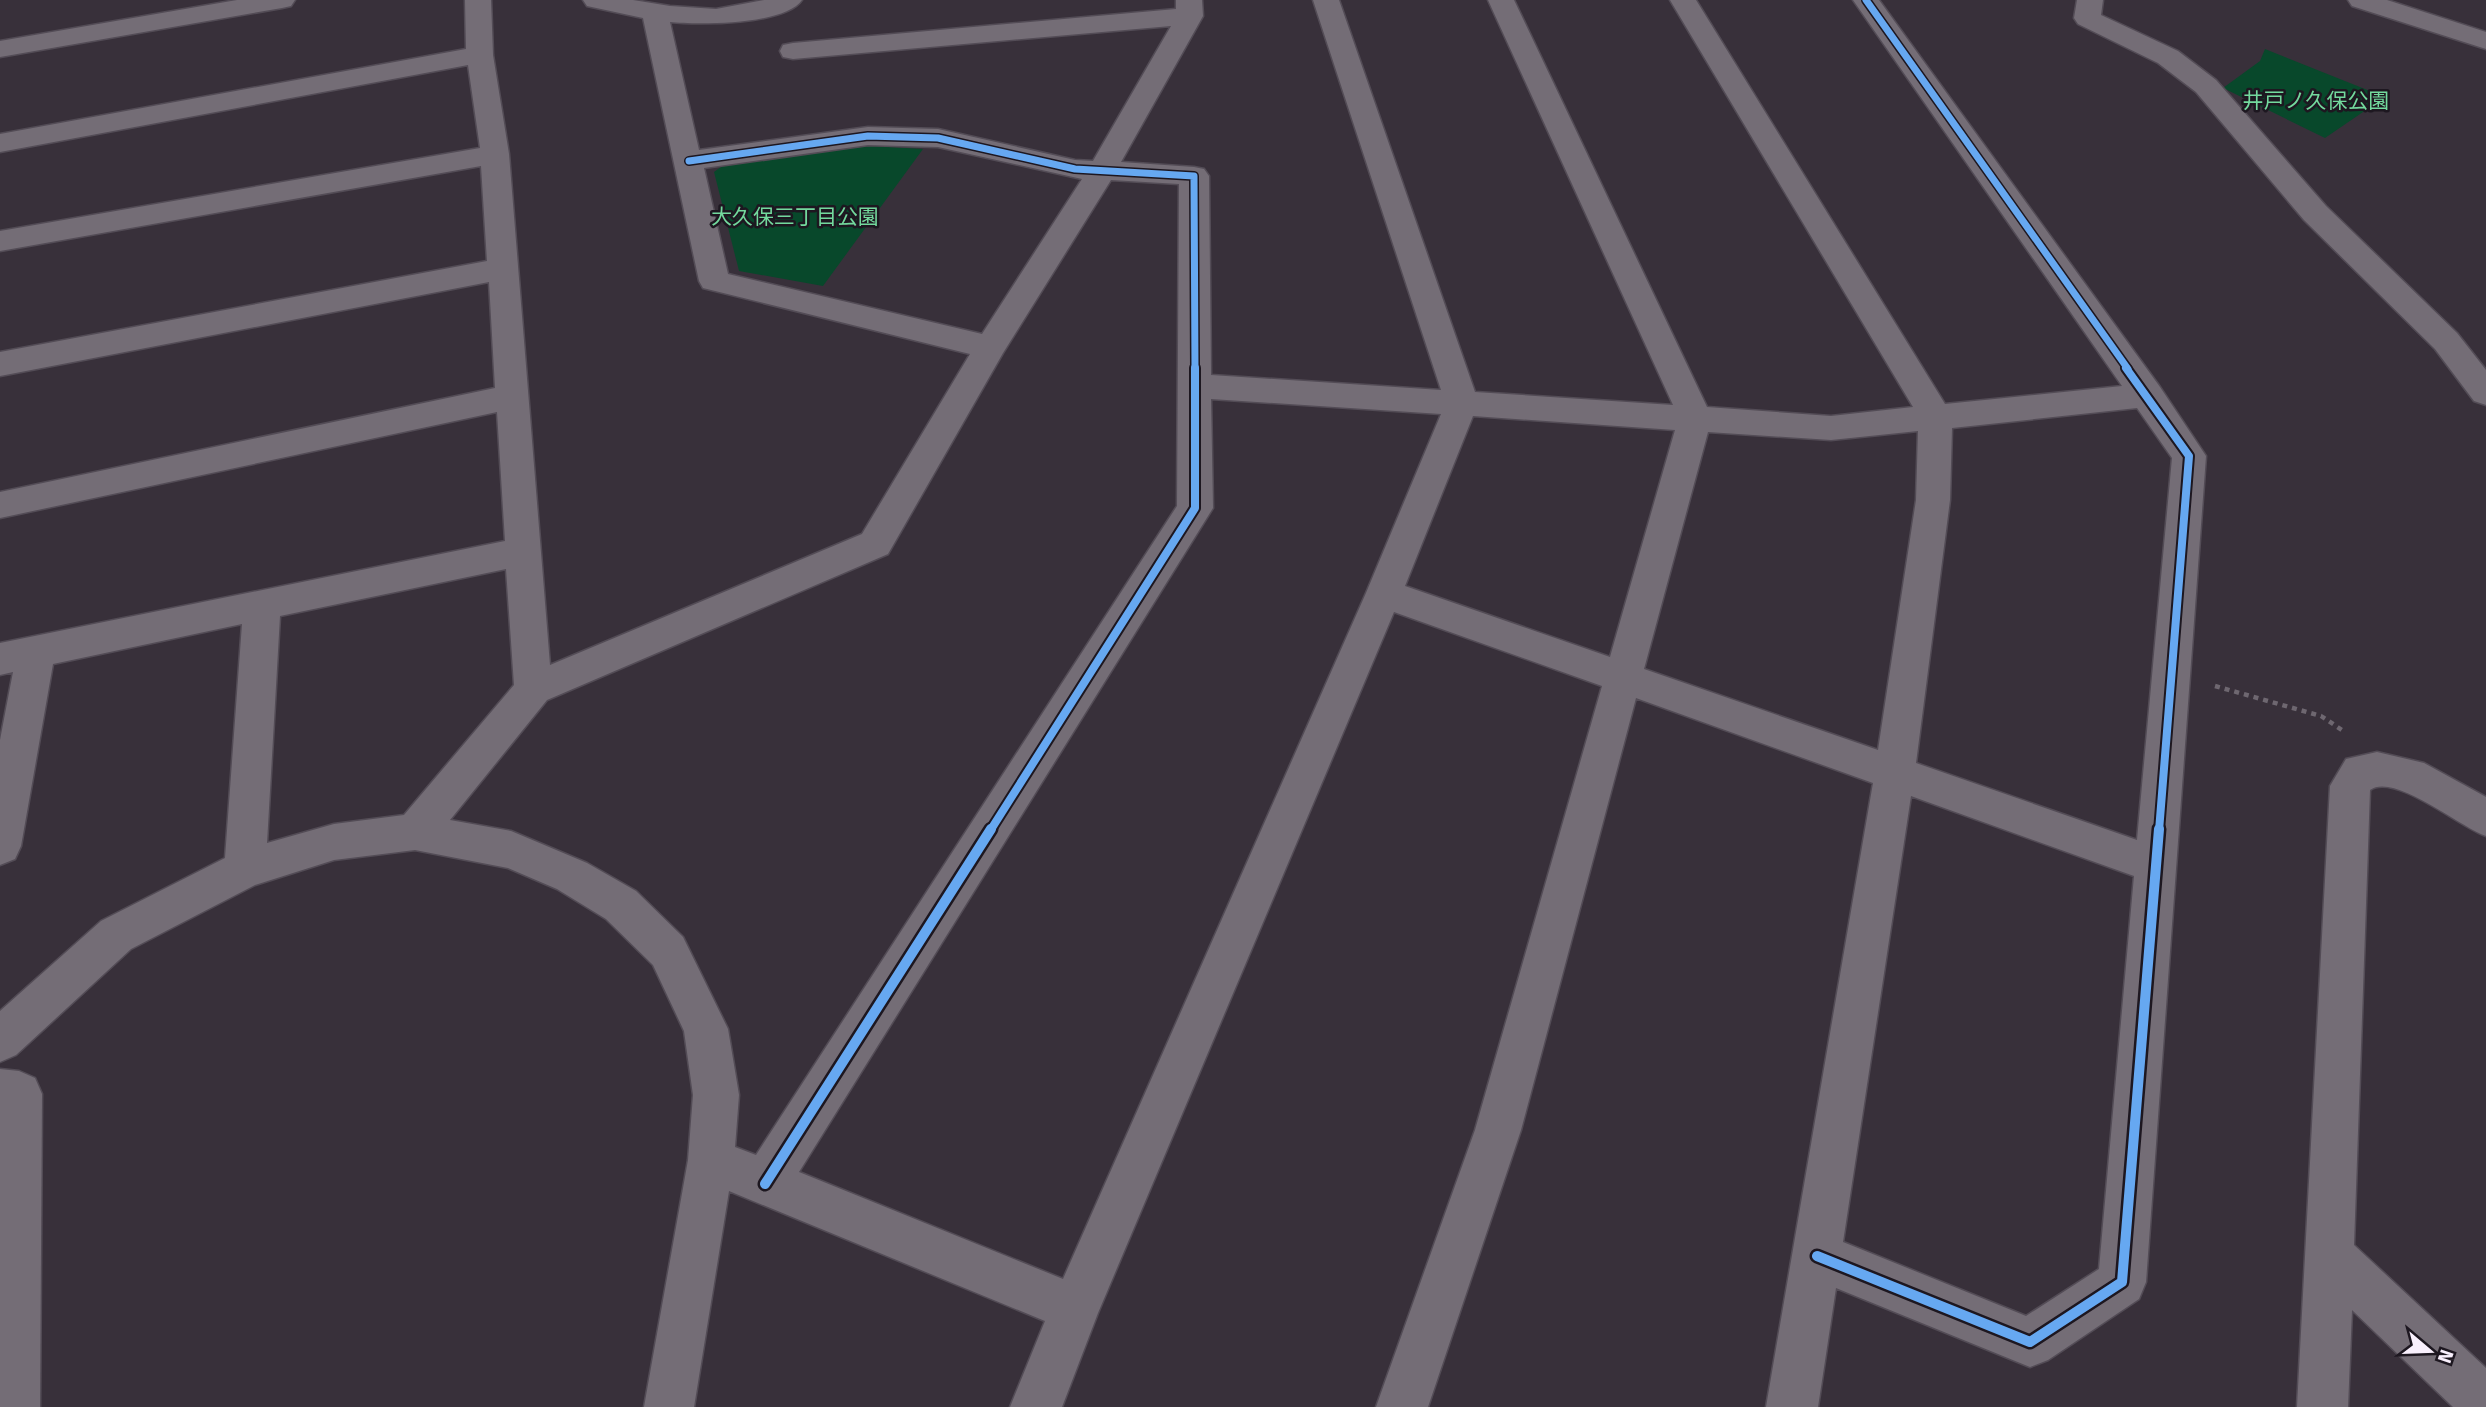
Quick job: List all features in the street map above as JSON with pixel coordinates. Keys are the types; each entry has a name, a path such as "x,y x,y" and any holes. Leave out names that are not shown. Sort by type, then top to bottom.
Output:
{"street":[{"path":"0,49 282,0"},
{"path":"478,0 480,55 495,154 533,689"},
{"path":"596,0 655,14 733,16 762,11 789,0"},
{"path":"1036,1407 1075,1309 1384,593 1462,403 1326,0"},
{"path":"1402,1407 1498,1130 1695,417 1501,0"},
{"path":"1684,0 1935,416 1933,500 1894,775 1792,1407"},
{"path":"1817,1256 2030,1342 2122,1282 2158,866 2189,456 1866,0"},
{"path":"2090,0 2087,18 2168,57 2206,86 2315,213 2446,341 2486,393"},
{"path":"2361,0 2486,41"},
{"path":"762,11 776,22 794,63 1189,8"},
{"path":"415,832 533,689 875,544 990,347 1102,172 1189,8"},
{"path":"655,14 714,281 990,347"},
{"path":"0,143 480,55"},
{"path":"689,161 869,136 937,138 1074,169 1194,176 1195,508 765,1184"},
{"path":"0,241 495,154"},
{"path":"0,364 503,270"},
{"path":"1195,386 1831,428 2148,395"},
{"path":"0,505 512,397"},
{"path":"0,846 18,656 523,551"},
{"path":"1384,593 2158,866"},
{"path":"245,869 262,605"},
{"path":"2323,1407 2350,786 2360,771 2379,766 2401,769 2486,818"},
{"path":"0,1040 116,935 245,869 334,842 415,832 511,850 572,876 621,905 667,951 706,1029 716,1095 711,1160 669,1407"},
{"path":"0,1091 19,1094 15,1407"},
{"path":"711,1160 1075,1309"},
{"path":"2330,1256 2486,1403"}],"path":[{"path":"2225,690 2321,716"}],"green space":[{"name":"井戸ノ久保公園","path":"2265,49 2385,97 2325,138 2223,88 2260,61"},
{"name":"大久保三丁目公園","path":"871,146 923,149 823,286 739,271 714,172 729,161"}],"cycle path":[{"path":"1817,1256 2030,1342 2122,1282 2189,456 1866,0"},
{"path":"689,161 868,136 938,138 1075,169 1194,176 1195,508 765,1184"}]}
